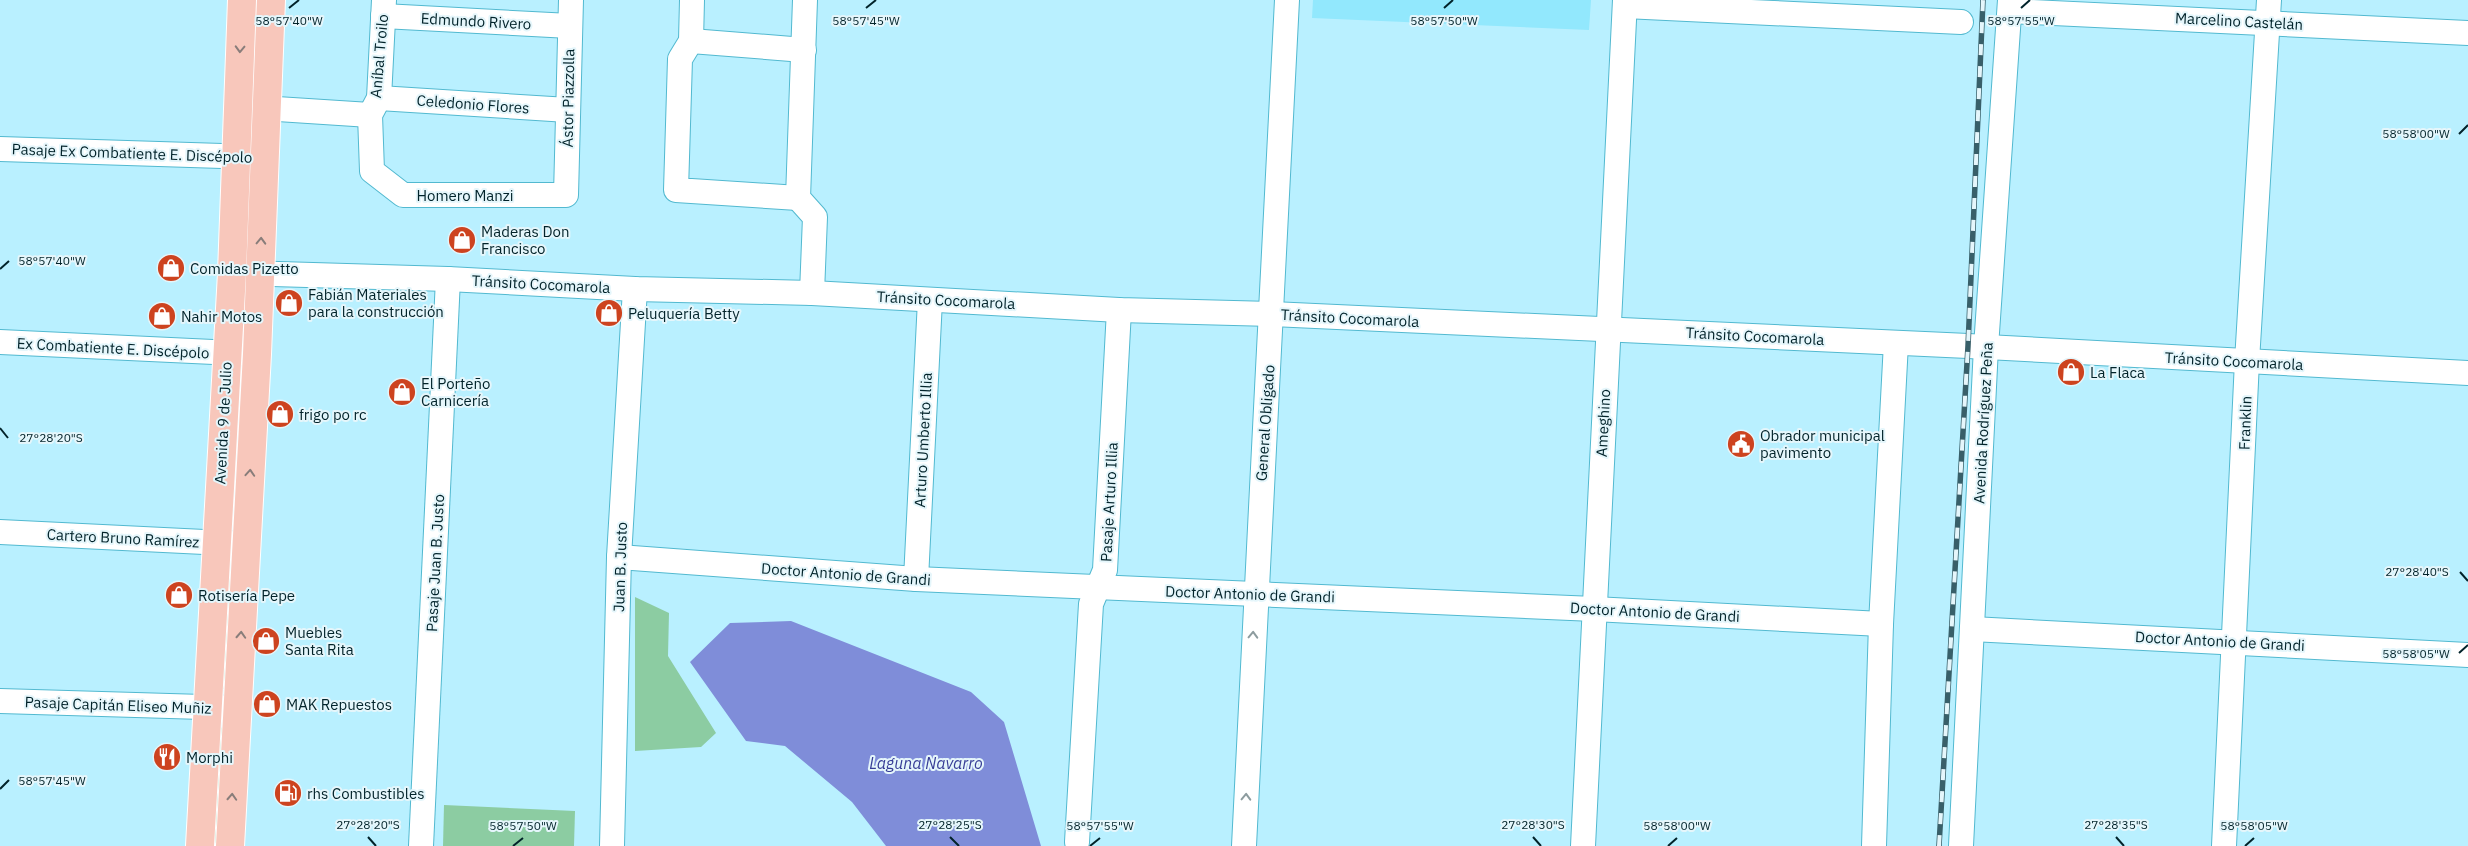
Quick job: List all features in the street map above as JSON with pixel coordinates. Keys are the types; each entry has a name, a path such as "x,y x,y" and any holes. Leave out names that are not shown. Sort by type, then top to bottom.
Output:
{"main road":[{"name":"Avenida 9 de Julio","path":"200,846 232,273 242,0"},
{"name":"Avenida 9 de Julio","path":"230,846 245,544 257,354 271,0"}],"street":[{"name":"Ástor Piazzolla","path":"566,195 571,0"},
{"path":"692,0 691,41 680,59 676,190 798,198 815,216 812,293"},
{"path":"798,198 805,0"},
{"name":"General Obligado","path":"1244,846 1255,593 1272,314 1287,0"},
{"path":"1625,3 1961,22"},
{"name":"Ameghino","path":"1582,846 1625,3"},
{"name":"Marcelino Castelán","path":"2010,6 2268,11 2468,33"},
{"name":"Avenida Rodríguez Peña","path":"1961,846 1986,347 2010,6"},
{"name":"Edmundo Rivero","path":"383,8 570,26"},
{"name":"Aníbal Troilo","path":"372,171 374,106 383,8"},
{"name":"Franklin","path":"2224,846 2236,642 2247,362 2268,11"},
{"path":"691,41 804,50"},
{"name":"Celedonio Flores","path":"238,107 374,106 568,110"},
{"name":"Pasaje Ex Combatiente E. Discépolo","path":"0,149 264,158"},
{"name":"Homero Manzi","path":"372,171 403,195 566,195"},
{"name":"Tránsito Cocomarola","path":"232,273 812,293 1119,310 1272,314 1986,347 2468,373"},
{"name":"Pasaje Juan B. Justo","path":"422,846 448,279"},
{"name":"Juan B. Justo","path":"612,846 619,556 636,288"},
{"name":"Arturo Umberto Illia","path":"916,579 930,300"},
{"name":"Pasaje Arturo Illia","path":"1077,842 1091,604 1105,570 1119,310"},
{"name":"Ex Combatiente E. Discépolo","path":"0,342 257,354"},
{"path":"1874,846 1881,624 1896,343"},
{"name":"Cartero Bruno Ramírez","path":"0,532 245,544"},
{"name":"Doctor Antonio de Grandi","path":"619,556 916,579 1097,588 1255,593 1881,624"},
{"name":"Doctor Antonio de Grandi","path":"1972,629 2468,655"},
{"name":"Pasaje Capitán Eliseo Muñiz","path":"0,700 237,708"}],"shaded area":[{"path":"1313,0 1591,0 1589,30 1312,18"}],"green space":[{"path":"224,573 236,574 231,689 218,689"},
{"path":"635,597 669,613 668,656 716,733 701,747 635,751"},
{"path":"214,727 226,728 221,843 208,843"},
{"path":"444,805 575,811 574,846 443,846"}],"water":[{"name":"Laguna Navarro","path":"791,621 971,692 1004,722 1041,846 886,846 852,802 785,746 746,741 690,662 730,623"}],"railway":[{"path":"1939,846 1968,346 1983,0"}],"place":[{"name":"Maderas Don Francisco","path":"462,240"},
{"name":"Comidas Pizetto","path":"171,268"},
{"name":"Fabián Materiales para la construcción","path":"289,303"},
{"name":"Peluquería Betty","path":"609,313"},
{"name":"Nahir Motos","path":"162,316"},
{"name":"La Flaca","path":"2071,372"},
{"name":"El Porteño Carnicería","path":"402,392"},
{"name":"frigo po rc","path":"280,414"},
{"name":"Obrador municipal pavimento","path":"1741,444"},
{"name":"Rotisería Pepe","path":"179,595"},
{"name":"Muebles Santa Rita","path":"266,641"},
{"name":"MAK Repuestos","path":"267,704"},
{"name":"Morphi","path":"167,757"},
{"name":"rhs Combustibles","path":"288,793"}]}
